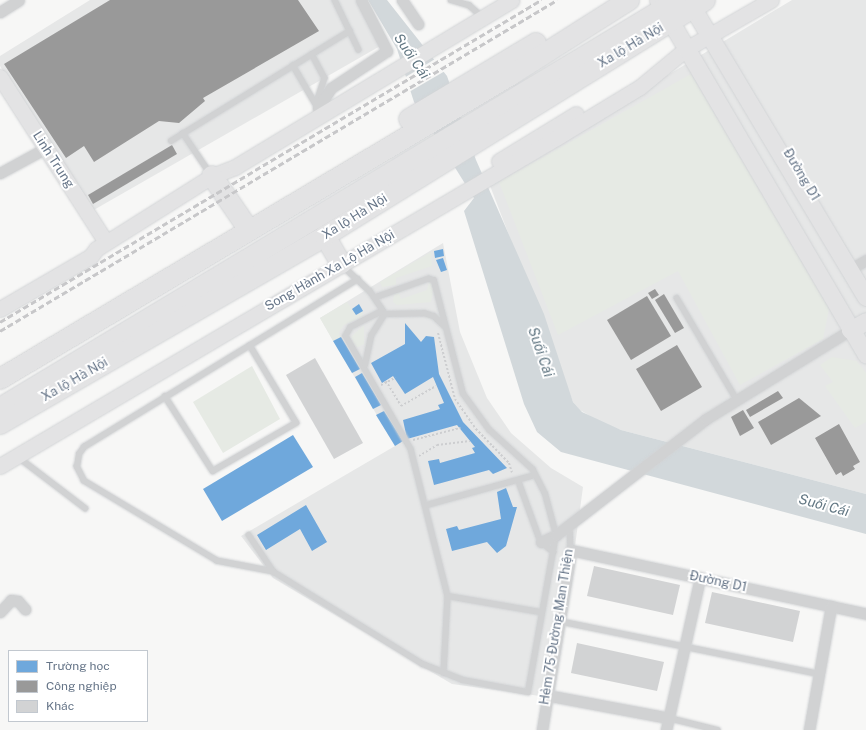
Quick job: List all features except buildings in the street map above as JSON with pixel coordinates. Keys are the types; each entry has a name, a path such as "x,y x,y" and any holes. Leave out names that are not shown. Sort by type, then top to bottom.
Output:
{"highway":[{"path":"507,69 606,0"},
{"path":"0,379 246,225 396,134 629,0"},
{"name":"Xa lộ Hà Nội","path":"0,408 416,168 527,100 648,35 679,6"},
{"name":"Xa lộ Hà Nội","path":"527,100 616,36 679,6"},
{"path":"616,36 648,35"},
{"name":"Xa lộ Hà Nội","path":"0,424 326,236 416,168"},
{"path":"220,171 246,225"},
{"path":"0,366 246,225"},
{"path":"326,236 338,260"}],"main road":[{"path":"220,171 235,167 471,19 498,0"},
{"path":"471,19 512,0"},
{"name":"Song Hành Xa Lộ Hà Nội","path":"0,457 338,260 448,198 551,135 659,73 686,49 771,0"},
{"path":"679,6 686,49 866,355"},
{"name":"Đường D1","path":"679,6 710,36 858,268 866,297"},
{"path":"0,308 92,256 101,246 220,171 231,160 317,106 377,77"},
{"name":"Linh Trung","path":"0,78 46,148 101,246"},
{"path":"0,297 86,248 101,246"},
{"name":"Song Hành Xa Lộ Hà Nội","path":"0,466 338,260"},
{"path":"850,330 866,321"}],"street":[{"path":"0,12 19,0"},
{"path":"317,106 331,88 387,51 361,0"},
{"path":"402,0 418,24"},
{"path":"0,173 46,148"},
{"path":"541,542 556,535 706,419 850,330"},
{"name":"Đường D1","path":"571,550 866,614"},
{"name":"Hẻm 75 Đường Man Thiện","path":"542,730 546,695 571,550"},
{"path":"666,730 700,578"},
{"path":"0,612 11,600 18,601 25,609"},
{"path":"809,730 831,606"},
{"path":"546,695 669,718"}],"lane":[{"path":"335,0 359,50"},
{"path":"451,0 469,5 471,19"},
{"path":"171,140 350,32"},
{"path":"312,54 325,78 317,106"},
{"path":"293,65 317,106"},
{"path":"184,133 220,171"},
{"path":"338,260 375,298 384,312"},
{"path":"358,279 84,447 77,466 84,481 217,561 274,572 444,673 528,692 540,612 554,552 556,535 535,475 489,430 463,394 434,281 429,279 375,298"},
{"path":"677,298 737,400"},
{"path":"365,366 371,336 384,312"},
{"path":"444,673 448,596 439,570 427,505 407,442 346,332 384,312 424,313 434,316 446,327"},
{"path":"165,396 213,471 296,423 250,346"},
{"path":"17,456 84,508"},
{"path":"427,505 519,482 535,475"},
{"path":"519,482 541,542 554,552"},
{"name":"Hẻm 75 Đường Man Thiện","path":"570,524 571,550"},
{"path":"249,535 274,572"},
{"path":"448,596 540,612"},
{"path":"558,621 685,644 819,674"},
{"path":"669,718 718,730"}],"path":[{"path":"377,387 394,378"},
{"path":"386,382 401,406 436,386"},
{"path":"407,442 460,428"},
{"path":"414,461 437,445 470,441"}],"shaded area":[{"path":"90,0 357,0 382,45 92,211 0,66 0,56"},
{"path":"792,0 866,0 866,494 621,430 603,424 580,410 573,402 489,183"},
{"path":"691,74 829,309 823,339 740,385 678,271 558,335 499,182"},
{"path":"443,243 460,332 487,398 511,433 551,468 583,487 573,561 540,696 452,684 273,578 241,536 395,446 320,318"},
{"path":"431,252 432,266 396,278 396,285 382,287 380,282"},
{"path":"429,282 434,286 431,302 397,305 393,302 394,293 399,293 401,299 427,290"},
{"path":"347,302 356,315 363,311 362,317 344,325 339,332 341,337 333,341 320,318"},
{"path":"364,325 364,344 356,348 351,337"},
{"path":"832,357 857,361 866,373 866,422 855,428 825,386 833,382 820,365"},
{"path":"252,366 280,419 223,453 193,402"}],"water":[{"name":"Suối Cái","path":"368,0 387,0 447,76 476,160 544,314 573,402 582,412 621,430 866,494 866,534 561,452 537,432 524,404 464,211 474,198 414,102 397,49"}],"pier":[{"path":"435,59 445,71 409,92 404,78"}],"railway":[{"path":"0,322 541,0"},
{"path":"0,331 557,0"}]}
